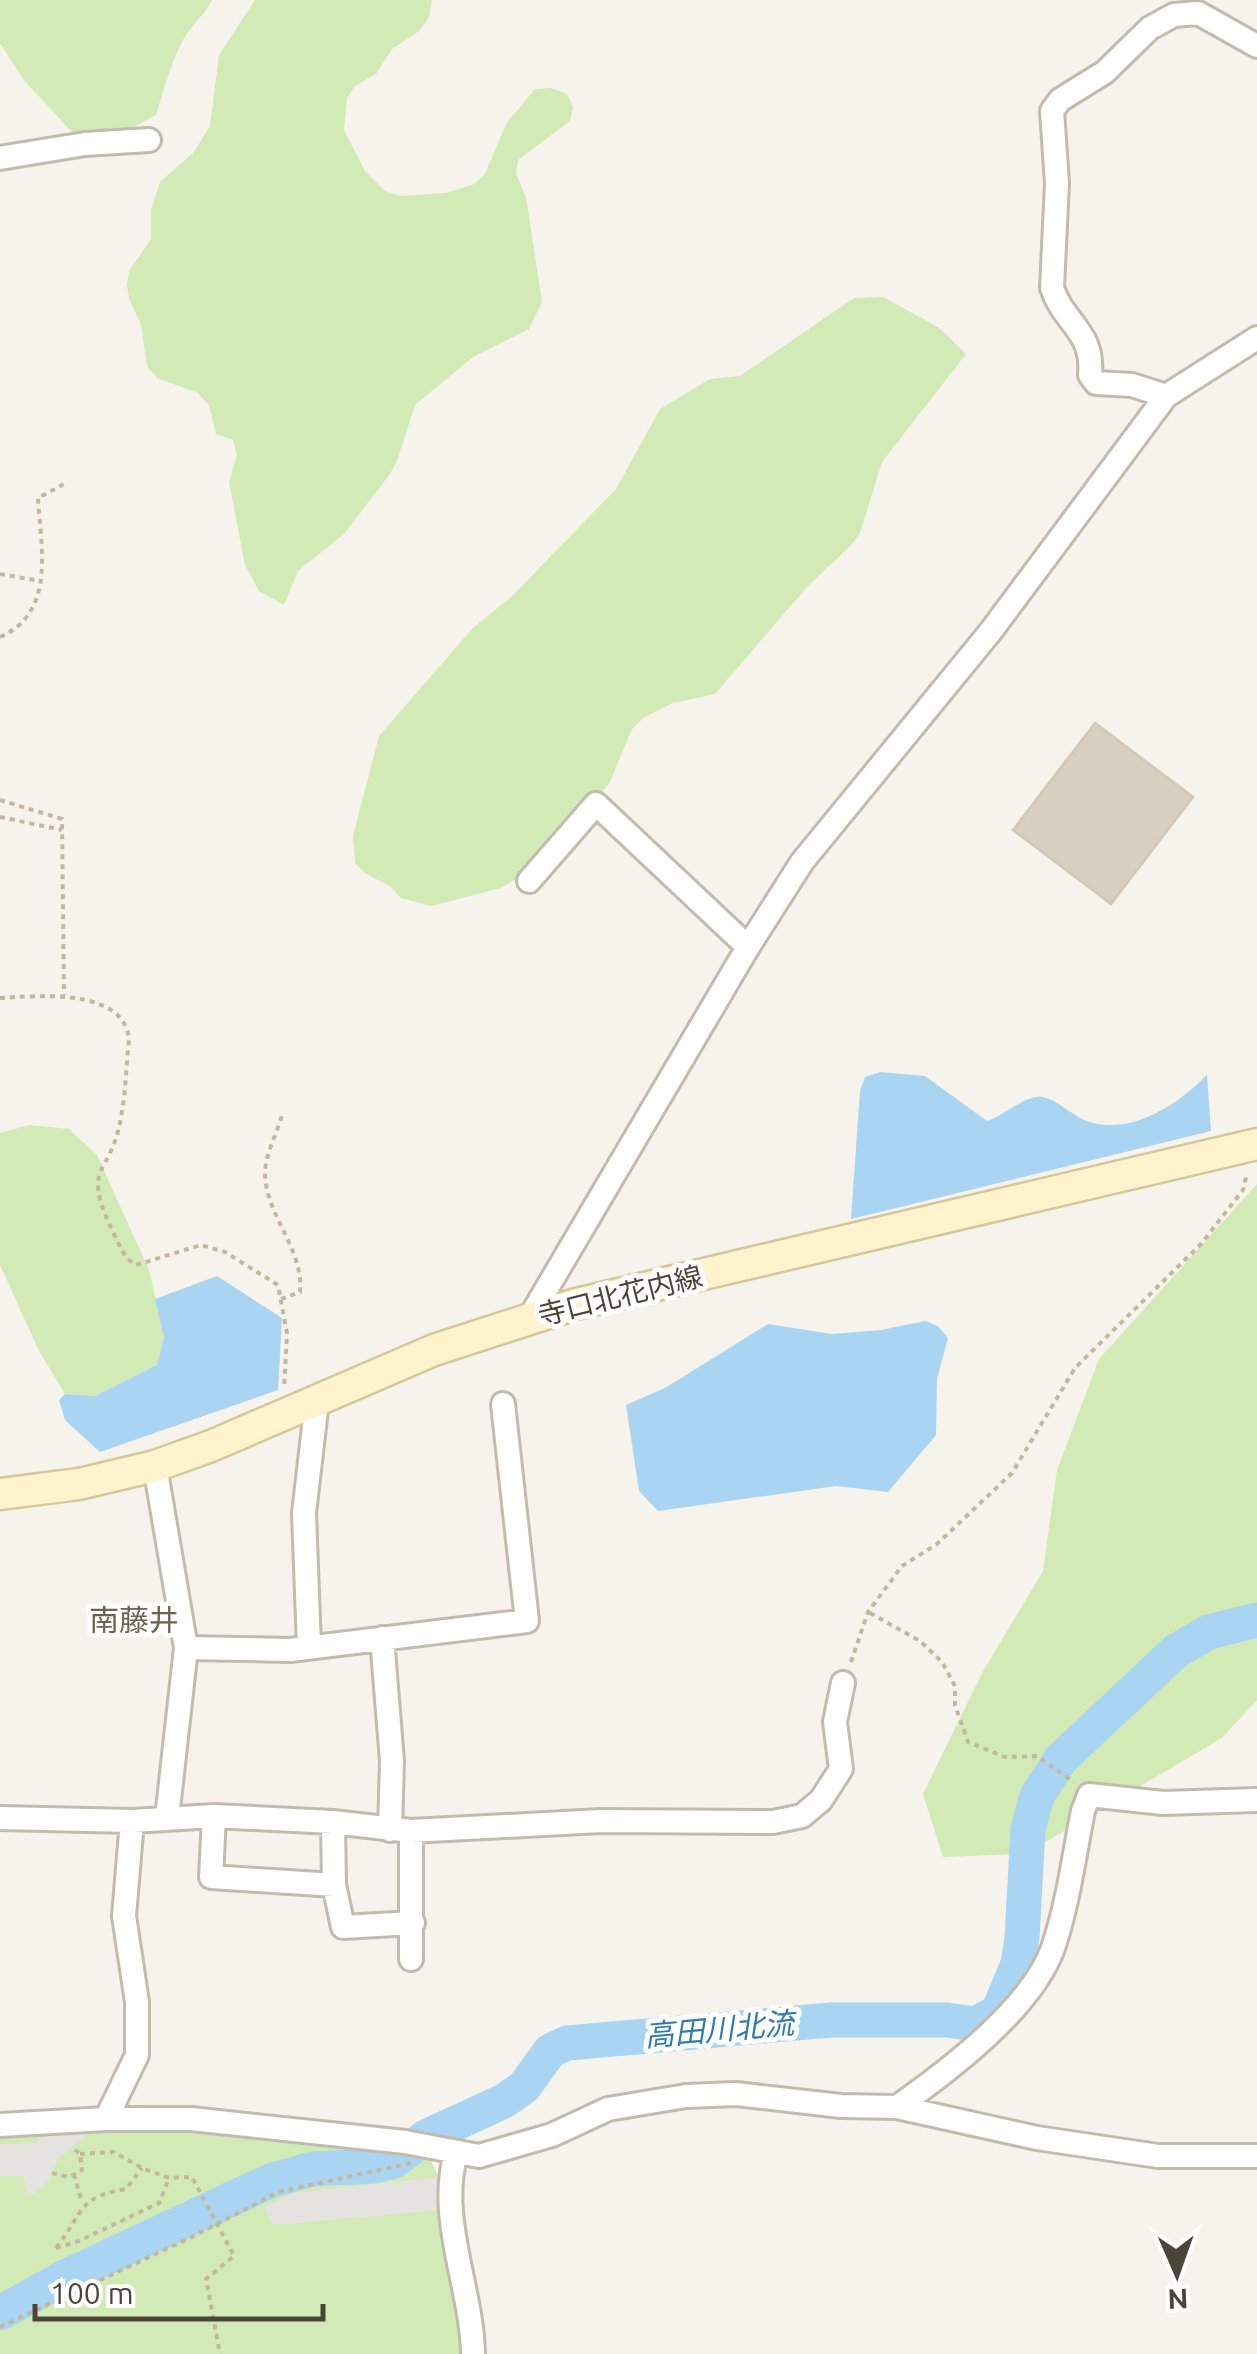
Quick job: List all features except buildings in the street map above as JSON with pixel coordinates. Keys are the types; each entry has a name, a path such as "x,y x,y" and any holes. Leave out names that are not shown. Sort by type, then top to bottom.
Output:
{"main road":[{"name":"寺口北花内線","path":"0,1494 79,1484 155,1466 434,1350 530,1317 1256,1144"}],"street":[{"path":"1166,396 1132,385 1096,383 1090,375 1092,357 1086,338 1057,303 1052,288 1057,183 1052,111 1060,100 1105,72 1150,28 1174,15 1198,13 1257,46"},
{"path":"0,158 85,144 149,140"},
{"path":"530,1317 802,862 991,631 1166,396 1257,338"},
{"path":"529,881 596,804 748,947"},
{"path":"309,1647 304,1513 317,1401"},
{"path":"186,1648 290,1650 527,1622 504,1404"},
{"path":"155,1466 186,1648 167,1818"},
{"path":"382,1638 392,1762 413,1924 410,1960"},
{"path":"0,1818 132,1821 214,1816 333,1822 400,1831 601,1821 774,1822 802,1816 821,1800 842,1769 835,1722 843,1683"},
{"path":"896,2107 956,2065 994,2030 1035,1980 1052,1950 1090,1795 1163,1803 1257,1800"},
{"path":"214,1816 211,1877 334,1885"},
{"path":"106,2119 136,2055 136,2002 124,1916 132,1821"},
{"path":"333,1822 334,1885 343,1927 413,1924"},
{"path":"0,2126 106,2119 191,2119 405,2142 479,2156 552,2135 608,2109 686,2096 736,2094 840,2106 896,2107 1037,2138 1158,2156 1257,2156"},
{"path":"456,2153 450,2182 452,2212 473,2354"}],"path":[{"path":"0,637 26,621 35,608 41,581 38,498 64,484"},
{"path":"0,574 41,581"},
{"path":"0,800 62,819 64,995"},
{"path":"0,817 62,830"},
{"path":"0,998 64,995 102,1006 120,1016 128,1027 122,1117 96,1181 100,1206 126,1259 142,1265 189,1246 214,1248 278,1285 287,1333 282,1416"},
{"path":"282,1114 265,1169 266,1186 302,1273 300,1292 282,1299"},
{"path":"843,1683 868,1612 902,1566 960,1525 1012,1473 1074,1368 1201,1244 1242,1190 1256,1144"},
{"path":"868,1612 920,1641 942,1662 955,1686 955,1704 968,1742 1005,1757 1037,1756 1090,1795"},
{"path":"52,2173 69,2177 82,2170 80,2154 72,2147"},
{"path":"0,2327 278,2192 409,2166 431,2147"},
{"path":"80,2154 114,2152 169,2178 192,2177 234,2256 206,2279 220,2354"},
{"path":"82,2205 100,2193 126,2189 142,2168"},
{"path":"74,2174 82,2205 75,2224 56,2248 158,2203 169,2178"}],"green space":[{"path":"0,0 212,0 178,51 156,115 117,136 74,134 23,79 0,43"},
{"path":"255,0 432,0 429,18 419,31 392,49 376,74 355,86 347,98 344,130 365,171 385,191 400,196 446,193 474,184 485,174 506,124 535,89 551,88 567,94 573,107 570,121 518,160 516,174 526,197 542,302 529,329 473,357 415,405 390,474 344,534 298,571 284,605 259,591 245,565 229,482 237,455 233,440 216,434 209,405 198,393 157,378 147,366 141,324 127,285 129,271 151,239 151,210 160,182 194,152 210,126 219,55"},
{"path":"883,297 938,327 966,354 882,462 860,533 851,545 807,587 715,694 673,703 643,718 632,729 610,782 553,857 501,888 431,906 401,898 391,887 365,873 355,863 353,836 379,736 472,629 511,597 616,489 660,409 710,379 740,376 854,298"},
{"path":"29,1125 69,1129 97,1155 149,1270 164,1337 157,1365 95,1396 65,1394 39,1351 0,1265 0,1133"},
{"path":"1257,1184 1257,1700 1222,1738 1025,1854 943,1857 923,1794 982,1673 1043,1571 1057,1470 1099,1359"},
{"path":"208,2129 429,2157 443,2186 465,2354 0,2354 0,2135"}],"shaded area":[{"path":"88,2134 59,2158 48,2181 35,2193 26,2194 24,2176 0,2176 0,2144 35,2143 40,2136"},
{"path":"437,2177 442,2210 274,2225 264,2207 293,2193"}],"water":[{"path":"880,1072 925,1076 987,1121 1029,1099 1043,1097 1084,1120 1118,1125 1151,1116 1207,1075 1211,1131 851,1219 860,1091 865,1077"},
{"path":"217,1276 282,1318 278,1390 100,1452 65,1420 59,1400 65,1394 95,1396 157,1365 164,1337 155,1299"},
{"path":"925,1321 938,1326 948,1338 937,1379 936,1435 888,1492 836,1486 658,1511 639,1491 626,1405 665,1388 768,1324 832,1334"}],"waterway":[{"name":"高田川北流","path":"0,2313 67,2276 270,2181 312,2169 374,2166 394,2161 426,2137 504,2101 524,2087 550,2051 567,2043 831,2020 947,2020 975,2024 998,2012 1018,1964 1028,1829 1037,1796 1061,1759 1176,1651 1209,1632 1257,1620"}],"district":[{"name":"南藤井","path":"134,1620"}]}
